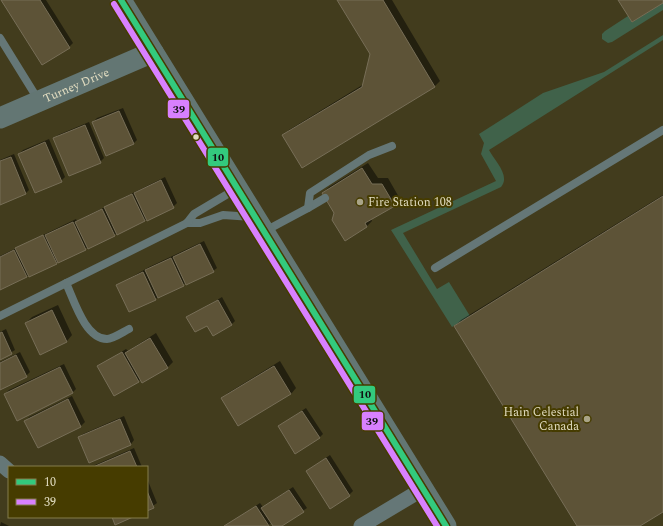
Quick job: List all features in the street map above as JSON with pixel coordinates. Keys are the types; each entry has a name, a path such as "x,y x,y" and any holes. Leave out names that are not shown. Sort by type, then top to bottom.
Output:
{"main road":[{"path":"121,0 446,526"},
{"name":"Turney Drive","path":"0,118 153,52"}],"street":[{"path":"0,463 8,471"},
{"path":"361,526 423,489"}],"lane":[{"path":"0,38 39,102"},
{"path":"436,268 663,130"},
{"path":"308,208 310,193 368,155 392,146"},
{"path":"0,316 187,223 194,214 237,188"},
{"path":"187,223 200,223 223,215 260,224 308,208 325,198"},
{"path":"66,283 86,326 92,334 100,338 108,339 129,329"}],"green space":[{"path":"663,3 663,10 612,42 608,43 602,39 602,34 605,31 628,16 632,22"},
{"path":"663,35 663,40 489,150 503,173 504,183 501,187 403,233 437,289 449,282 470,316 452,327 391,230 496,181 481,154 484,143 479,134 543,93 604,72"}],"building":[{"path":"1,0 40,0 70,48 42,65"},
{"path":"337,0 383,0 435,87 302,168 282,135 362,87 370,54"},
{"path":"618,0 663,0 663,3 632,22"},
{"path":"119,111 134,144 106,156 92,122"},
{"path":"85,125 101,163 69,176 53,138"},
{"path":"45,142 62,182 35,193 18,154"},
{"path":"11,157 26,194 0,205 0,161"},
{"name":"Fire Station 108","path":"362,168 372,184 382,184 395,206 365,223 367,227 345,241 332,220 334,213 322,193"},
{"path":"161,180 174,208 147,221 134,193"},
{"path":"132,194 145,221 117,235 104,207"},
{"name":"Hain Celestial Canada","path":"663,196 663,512 640,526 577,526 454,326"},
{"path":"102,209 115,236 88,249 75,222"},
{"path":"73,222 86,250 58,263 45,235"},
{"path":"43,235 57,264 29,277 15,248"},
{"path":"200,244 214,272 186,285 173,257"},
{"path":"14,250 27,277 0,290 0,257"},
{"path":"171,258 184,286 158,298 145,270"},
{"path":"143,272 156,300 129,312 116,285"},
{"path":"218,300 232,325 213,336 207,326 195,332 186,317"},
{"path":"52,310 67,342 40,355 25,323"},
{"path":"2,332 12,354 0,360 0,333"},
{"path":"150,338 168,368 142,383 125,353"},
{"path":"122,352 139,382 114,396 97,366"},
{"path":"16,355 27,377 0,390 0,363"},
{"path":"274,366 291,394 238,426 221,398"},
{"path":"60,367 73,393 17,421 4,394"},
{"path":"68,399 81,427 38,448 24,421"},
{"path":"302,411 320,438 295,454 278,426"},
{"path":"120,419 131,445 89,463 78,437"},
{"path":"130,451 137,466 95,466"},
{"path":"326,458 350,496 330,509 306,471"},
{"path":"289,490 304,512 282,526 273,526 261,508"},
{"path":"148,493 154,508 148,511"},
{"path":"256,506 269,526 224,526"},
{"path":"112,518 131,518 115,525"}],"transit line":[{"name":"10","path":"121,0 446,526"},
{"name":"39","path":"114,4 437,526"}],"place":[{"name":"Fire Station 108","path":"360,202"},
{"name":"Hain Celestial Canada","path":"587,419"}]}
